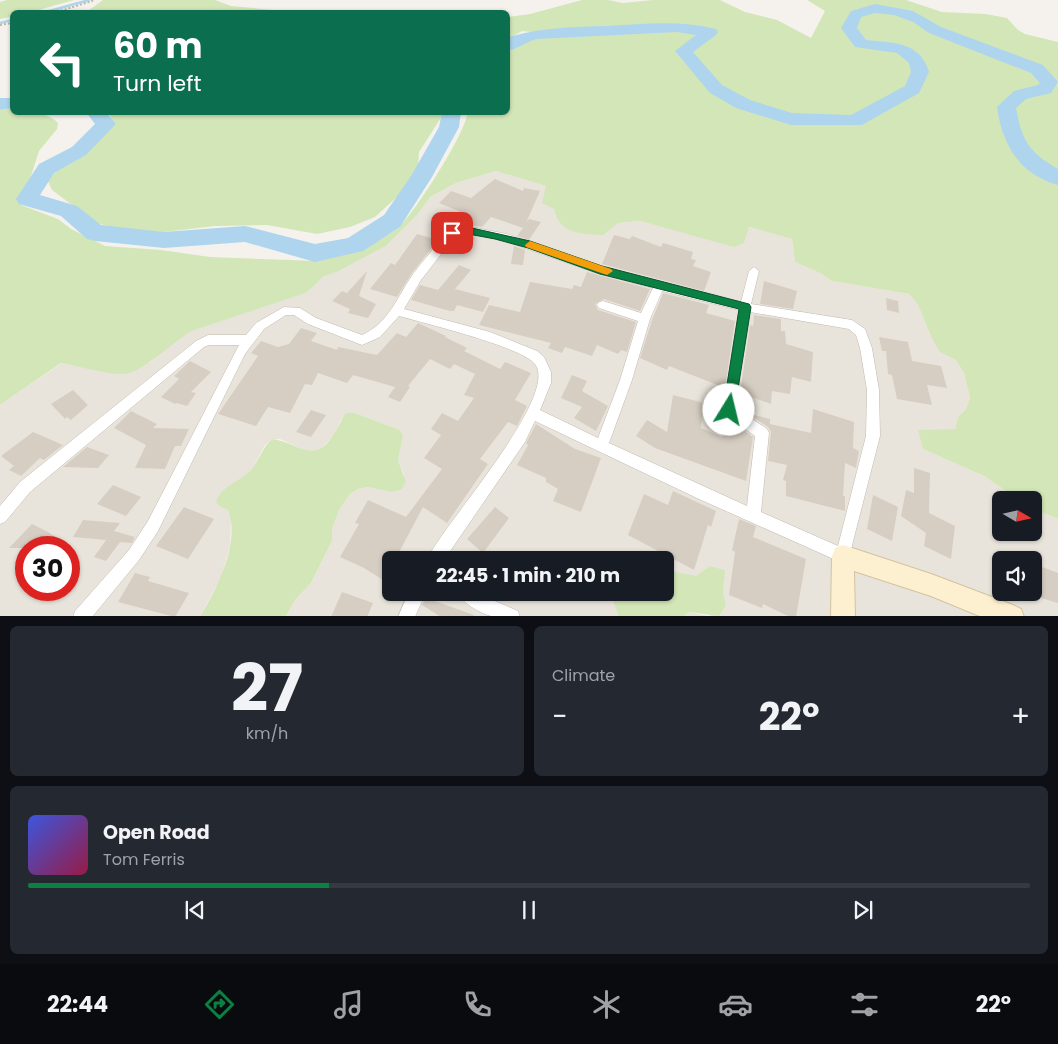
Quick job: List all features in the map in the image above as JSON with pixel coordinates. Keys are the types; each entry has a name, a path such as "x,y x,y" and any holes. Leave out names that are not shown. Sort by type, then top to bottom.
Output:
{"main road":[{"path":"843,616 843,556 931,585 1013,616"}],"street":[{"path":"81,616 134,555 152,526 212,406 260,326 284,311 296,312 312,321 362,340 376,334 397,311 418,277 454,231 458,229 530,245 600,270 659,286 745,307 852,325 861,332 866,348 873,390 873,436 843,556 704,494 532,413"},
{"path":"753,515 762,433 729,410 745,307 754,271"},
{"path":"602,445 626,380 644,319 659,286"},
{"path":"603,305 644,319"},
{"path":"397,311 490,338 533,354 540,361 545,372 545,383 520,438 441,551"},
{"path":"0,517 25,486 190,351 208,340 250,340"},
{"path":"406,616 414,601"},
{"path":"478,601 512,616"}],"path":[{"path":"64,10 95,0"}],"shaded area":[{"path":"496,171 547,186 556,217 609,228 618,223 640,221 734,246 744,242 748,227 792,239 795,262 820,273 832,281 909,294 918,305 932,339 940,351 956,360 964,373 970,398 966,409 958,417 955,429 923,449 984,476 1006,491 992,491 992,541 1042,541 1042,512 1058,519 1058,616 709,616 726,605 723,591 724,570 711,566 696,576 674,572 674,551 382,551 382,601 613,601 619,616 286,616 295,600 311,583 332,541 332,529 339,510 350,494 358,489 367,487 393,492 401,490 404,474 398,460 403,436 400,430 355,413 341,420 333,436 319,451 311,453 280,439 272,439 265,445 252,469 221,507 228,510 231,518 230,545 221,577 200,616 0,616 0,405 62,363 110,373 151,362 179,338 192,331 306,293 324,275 337,272 386,246 418,214 430,197 456,183"},
{"path":"689,612 709,616 684,616"}],"green space":[{"path":"7,0 74,0 38,10 10,10 10,17 0,19 0,2"},
{"path":"103,0 215,0 231,6 274,10 89,10"},
{"path":"582,0 608,0 623,3 653,0 720,0 745,12 777,20 811,38 825,11 807,0 906,0 942,12 986,14 1007,18 1018,30 1025,34 1058,42 1058,519 1042,512 1042,491 1006,491 984,476 923,449 918,430 955,429 958,417 966,409 970,398 964,373 956,360 940,352 932,339 918,305 909,294 832,281 820,273 795,262 792,239 749,227 744,243 734,247 640,221 618,223 603,235 572,231 560,223 554,209 542,203 546,186 496,171 456,183 430,197 418,214 386,246 337,272 324,276 306,293 192,331 149,363 131,372 123,374 110,373 61,363 0,405 0,110 10,108 10,115 46,115 58,123 57,129 39,151 29,182 19,197 21,205 58,219 71,229 105,246 161,250 210,257 316,261 358,249 379,240 397,229 438,173 459,137 467,115 510,115 510,51 531,32 522,31 510,38 510,17 530,14"},
{"path":"110,115 443,115 419,152 418,167 398,196 375,217 350,227 317,234 267,225 215,226 164,232 127,231 96,223 52,190 47,179 63,166 84,156 114,124"},
{"path":"346,413 355,413 400,430 403,436 398,460 406,482 401,490 392,492 367,487 358,489 350,494 339,510 332,529 332,541 311,583 295,600 286,616 200,616 219,580 229,551 231,522 228,510 216,502 218,497 226,488 250,471 272,439 309,451 316,450 323,447 329,441"},
{"path":"710,566 725,570 723,591 726,605 719,616 689,612 684,616 619,616 613,601 674,601 674,572 696,576"}],"building":[{"path":"495,179 523,191 524,188 540,191 526,223 529,219 541,222 529,240 517,236 523,228 491,217 482,227 466,224 456,226 466,214 439,203 451,191 471,198"},
{"path":"417,234 438,240 412,273 397,297 370,289 391,263 395,265"},
{"path":"466,235 475,238 466,251 450,246 458,236"},
{"path":"614,235 630,239 632,236 661,247 663,243 693,252 691,259 696,260 693,266 711,272 704,291 602,264"},
{"path":"514,246 525,250 523,265 511,264"},
{"path":"459,265 471,270 455,289 490,298 483,312 457,305 454,311 450,311 411,300 420,285 438,290"},
{"path":"367,271 359,296 376,304 368,318 348,313 350,309 332,301 342,291 347,293"},
{"path":"587,272 650,289 640,311 604,299 595,304 598,310 636,322 627,352 621,350 618,354 597,345 592,356 565,347 562,353 548,348 551,343 479,325 489,305 520,312 530,282 572,289 574,285 581,287"},
{"path":"764,281 797,291 793,309 760,304"},
{"path":"663,293 709,305 706,313 735,321 725,388 669,366 667,370 640,358"},
{"path":"886,298 898,301 899,313 887,310"},
{"path":"754,315 781,319 781,331 785,331 786,344 813,352 811,382 792,377 790,394 772,391 771,404 740,393 750,325 753,326"},
{"path":"418,323 446,336 467,348 464,351 500,369 505,362 531,373 515,400 527,406 517,426 508,422 480,459 488,464 447,523 423,507 400,551 382,551 382,579 364,568 340,557 359,524 355,523 368,500 406,517 442,469 424,458 441,435 431,429 442,413 458,421 474,398 464,395 475,374 454,364 450,369 430,359 408,386 410,387 400,402 388,397 395,387 353,375 347,383 318,373 312,385 305,384 290,413 268,407 256,426 218,414 258,356 251,353 261,341 278,347 289,344 301,328 317,333 311,341 337,350 338,347 377,355 397,333 406,337"},
{"path":"879,337 908,342 912,361 941,366 947,388 927,385 932,405 897,399 892,375 888,374 886,351 882,351"},
{"path":"190,361 211,372 191,392 196,393 187,406 175,404 161,397 179,379 174,376"},
{"path":"572,375 587,381 582,391 608,406 596,431 574,418 582,407 561,398"},
{"path":"73,390 88,405 71,420 67,417 65,419 51,404"},
{"path":"673,395 704,403 701,428 722,437 727,418 753,437 746,481 655,448 636,436 647,420 667,432"},
{"path":"813,409 854,422 853,448 859,451 856,468 845,463 843,496 845,496 845,511 786,496 786,481 783,480 787,465 768,461 771,432 768,427 747,413 770,419 770,424 811,433"},
{"path":"311,410 326,415 311,437 296,432"},
{"path":"131,411 157,424 153,428 189,429 181,446 175,446 165,469 135,468 146,445 114,428"},
{"path":"536,424 575,449 601,458 581,512 553,501 558,489 546,482 546,478 517,465 528,445 526,443"},
{"path":"33,432 63,445 44,460 40,458 21,476 9,470 14,466 1,456"},
{"path":"87,447 109,455 98,468 63,467"},
{"path":"914,468 930,473 929,513 955,526 951,559 924,546 926,533 901,516 906,490 914,493"},
{"path":"113,485 141,497 126,516 97,504"},
{"path":"673,491 716,511 711,527 708,525 694,570 674,559 674,551 658,551 628,535 644,494 668,505"},
{"path":"873,495 898,507 892,541 867,529"},
{"path":"184,507 214,519 188,559 156,546"},
{"path":"495,507 509,518 484,551 481,551 467,539"},
{"path":"739,519 756,526 753,537 806,559 796,616 788,616 763,604 762,608 729,595 735,552 732,550"},
{"path":"83,520 120,523 114,531 135,537 132,543 120,542 106,561 94,557 106,540 74,536"},
{"path":"32,524 54,536 20,536"},
{"path":"15,542 15,548 9,548"},
{"path":"1042,567 1058,573 1058,603 1042,598"},
{"path":"135,573 150,577 148,581 189,593 176,616 118,602"},
{"path":"342,592 373,603 367,616 331,616"},
{"path":"424,601 434,601 474,615 474,616 439,616 422,605"}],"waterway":[{"path":"53,10 89,0"},
{"path":"510,44 515,40 536,34 677,27 710,32 683,51 716,89 743,104 791,119 855,121 913,89 920,72 917,61 902,49 861,44 849,28 856,14 865,10 875,8 897,11 918,19 935,30 1037,69 1049,82 1045,89 1020,95 1006,107 1008,122 1011,134 1020,151 1035,164 1058,178"},
{"path":"0,23 10,20"},
{"path":"0,104 10,103"},
{"path":"98,115 106,124 79,151 46,169 27,199 69,211 95,233 164,240 245,234 315,253 355,245 392,221 421,177 449,127 451,115"}],"slow traffic":[{"path":"530,245 607,271"}],"route":[{"path":"452,233 455,230 463,229 495,235 566,257 600,270 659,286 693,292 745,307 729,410"}]}
